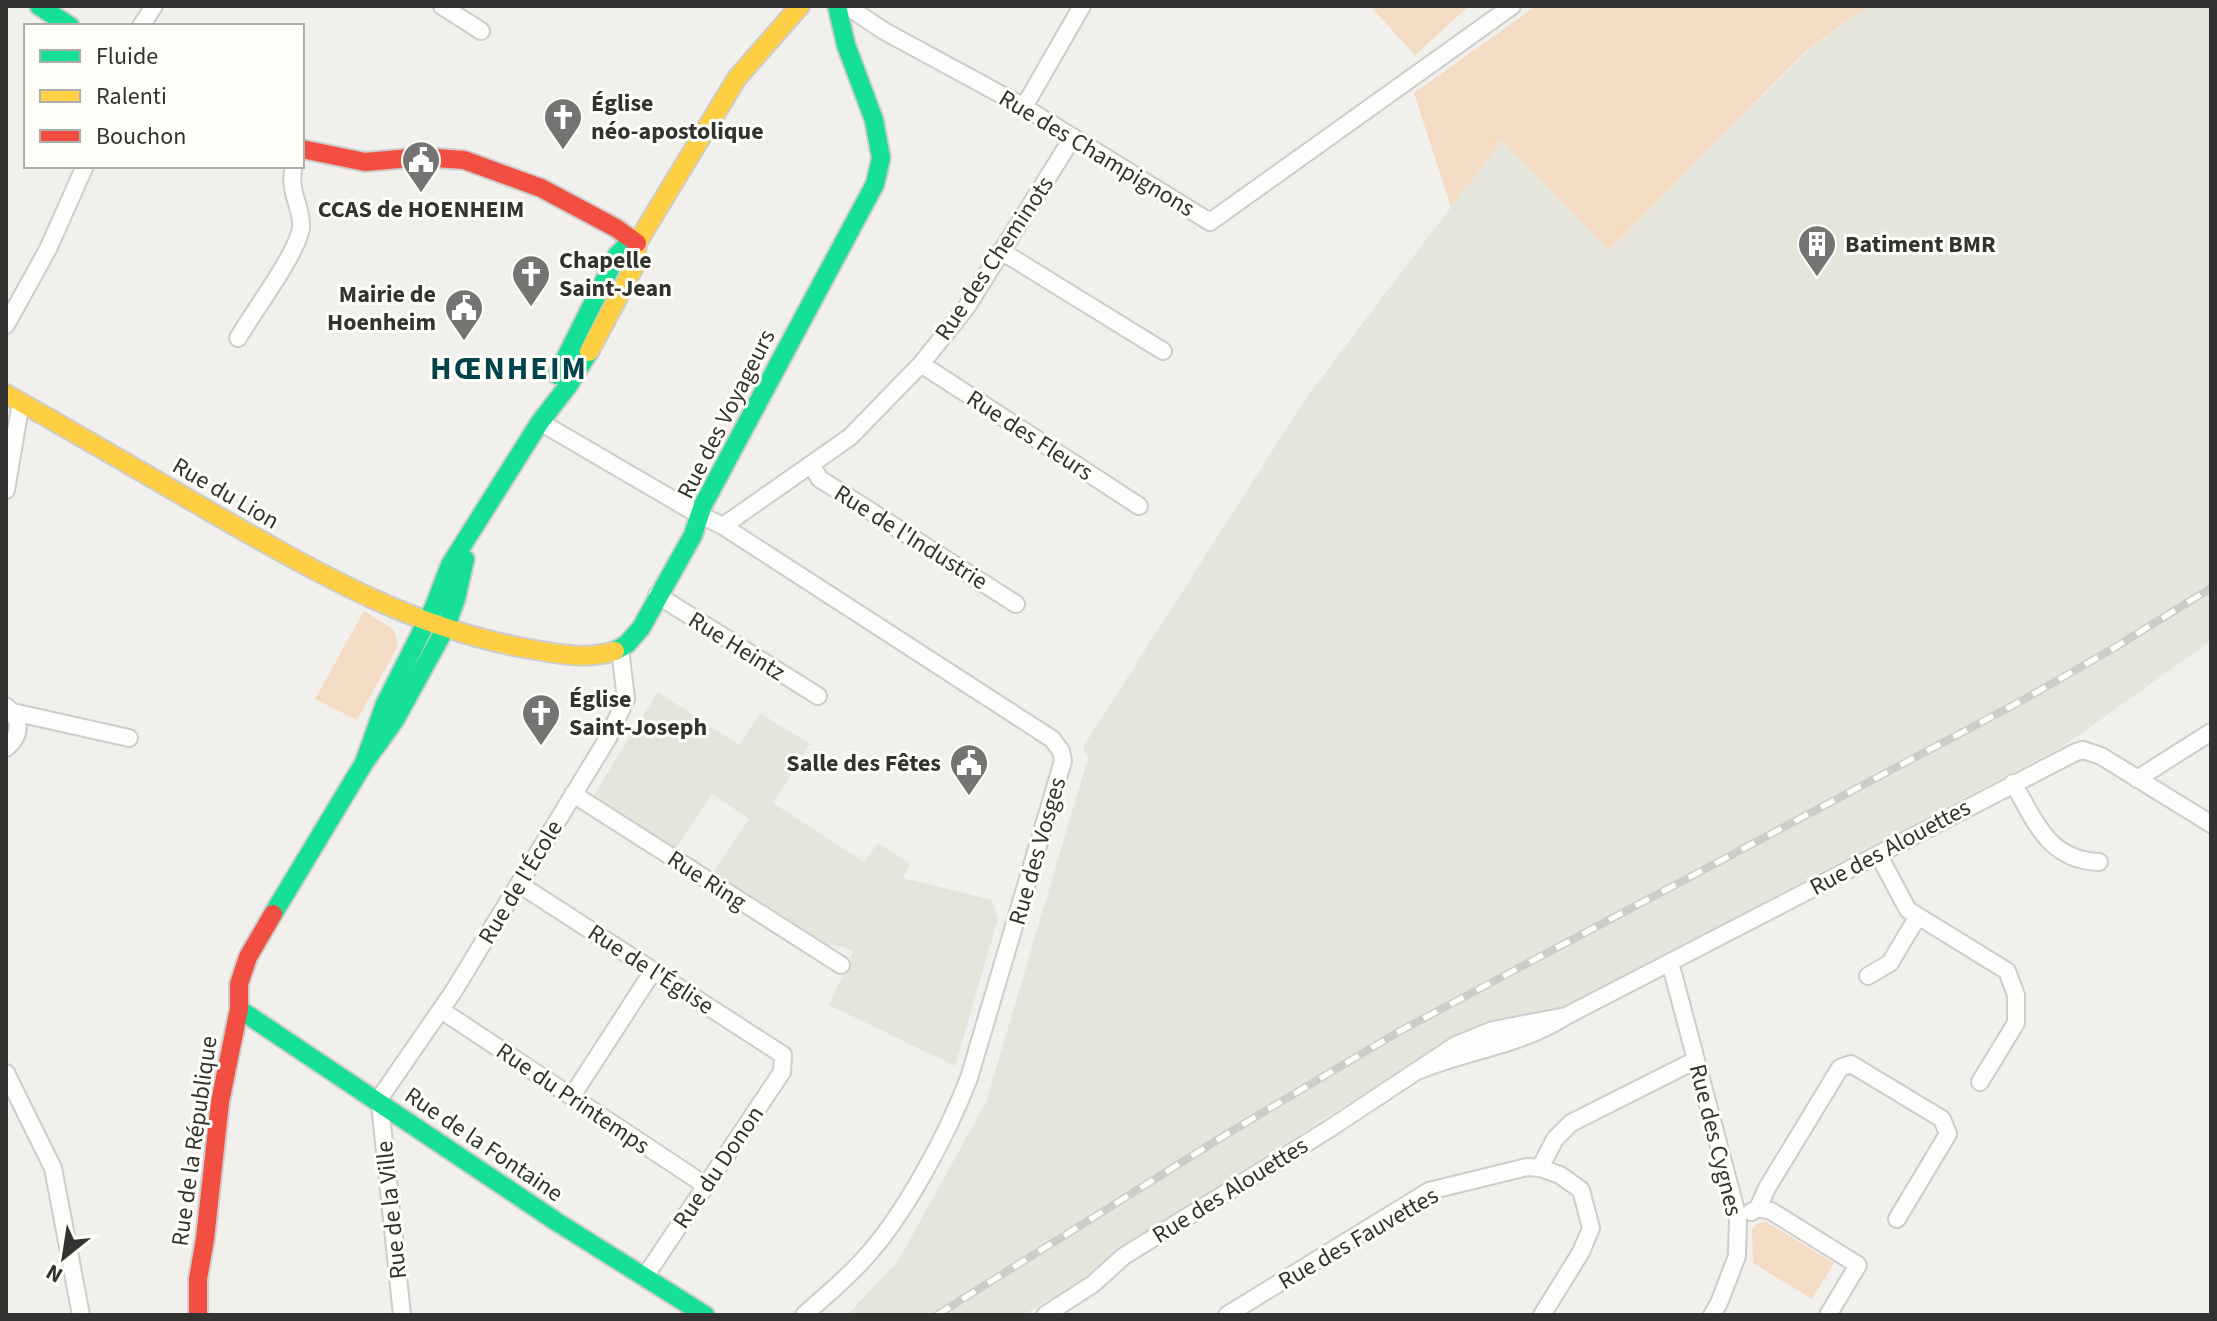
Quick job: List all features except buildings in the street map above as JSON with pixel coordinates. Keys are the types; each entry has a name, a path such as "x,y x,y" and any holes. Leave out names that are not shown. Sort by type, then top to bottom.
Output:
{"street":[{"path":"39,6 67,24"},
{"path":"142,24 154,6"},
{"path":"442,6 481,31"},
{"name":"Rue de la République","path":"198,1315 198,1279 220,1102 239,1009 239,984 248,957 364,763 385,704 436,626 450,565 540,422 553,383 617,255 625,247 637,243 737,78 800,6"},
{"name":"Rue des Voyageurs","path":"620,649 636,635 691,538 703,505 744,424 875,184 881,158 874,120 846,45 837,6"},
{"name":"Rue des Champignons","path":"847,6 884,31 1024,107 1210,222 1512,6"},
{"path":"1024,107 1082,6"},
{"name":"Rue des Cheminots","path":"723,526 850,437 921,364 966,308 1073,137"},
{"path":"304,149 365,162 422,157 464,160 541,188 616,228 637,243"},
{"path":"6,325 48,249 84,168"},
{"path":"238,338 297,242 302,224 292,191 294,168"},
{"path":"1001,251 1163,351"},
{"name":"Rue des Fleurs","path":"921,364 1139,506"},
{"path":"6,490 14,398"},
{"name":"Rue du Lion","path":"14,398 328,580 436,626"},
{"name":"Rue des Vosges","path":"540,422 723,526 1052,739 1061,751 1063,761 969,1078 956,1110 891,1226 863,1260 804,1315"},
{"name":"Rue de l'Industrie","path":"811,465 820,479 1016,604"},
{"name":"Rue Heintz","path":"657,595 818,696"},
{"path":"436,626 509,647 579,656 620,649"},
{"name":"Rue de l'École","path":"378,1103 441,1010 608,738 626,699 620,649"},
{"path":"10,709 129,738"},
{"path":"6,748 17,734 17,719 10,709"},
{"path":"2211,732 2137,779 2211,824"},
{"name":"Rue des Alouettes","path":"1045,1315 1093,1284 1124,1256 1420,1070 1464,1053 1529,1037 2013,783 2083,750 2101,756 2137,779"},
{"path":"2013,783 2045,838 2054,847 2077,859 2099,862"},
{"name":"Rue Ring","path":"573,794 841,965"},
{"path":"1878,854 1908,910 2007,971 2016,995 2016,1023 1980,1082"},
{"name":"Rue de l'Église","path":"519,884 783,1055"},
{"path":"1868,976 1890,963 1918,916"},
{"name":"Rue des Cygnes","path":"1670,962 1738,1218 1737,1256 1712,1315"},
{"path":"572,1096 653,971"},
{"name":"Rue de la Fontaine","path":"239,1009 644,1278 684,1310 705,1315"},
{"name":"Rue du Printemps","path":"441,1010 705,1185"},
{"name":"Rue du Donon","path":"644,1278 782,1072 783,1055"},
{"path":"1542,1315 1581,1252 1591,1228 1581,1190 1560,1175 1540,1168 1555,1139 1571,1123 1696,1060"},
{"path":"1738,1218 1758,1208 1840,1068 1851,1064 1942,1119 1948,1134 1897,1219"},
{"path":"6,1073 53,1168 81,1315"},
{"name":"Rue de la Ville","path":"378,1103 402,1315"},
{"name":"Rue des Fauvettes","path":"1227,1315 1429,1191 1527,1167 1540,1168"},
{"path":"1758,1208 1771,1211 1858,1265 1828,1315"},
{"name":"Rue de la République","path":"181,1315 184,1303 198,1279"},
{"path":"1248,1302 1261,1315"}],"shaded area":[{"path":"1370,6 1469,6 1415,55"},
{"path":"1536,6 1869,6 1808,49 1609,250 1502,140 1451,207 1414,93"},
{"path":"1869,6 2211,6 2211,641 2062,747 1542,1017 1486,1025 1422,1057 1124,1245 1085,1277 1024,1315 847,1315 898,1261 986,1102 1088,758 1083,747 1306,398 1502,140 1609,250 1808,50"},
{"path":"364,611 394,630 398,646 357,720 315,699"},
{"path":"658,692 739,745 760,713 810,744 773,803 864,862 878,843 910,863 903,878 992,900 998,919 955,1066 829,1005 853,952 845,947 821,944 712,874 749,819 712,794 675,850 593,796"},
{"path":"1766,1222 1834,1263 1812,1299 1753,1263 1752,1229 1758,1223"}],"railway":[{"path":"937,1315 1235,1129 1400,1031 2023,700 2211,588"}],"traffic: fast":[{"path":"39,6 67,24"},
{"path":"615,651 627,644 641,628 693,535 703,505 875,184 881,158 874,120 846,45 837,6"},
{"path":"557,375 617,255 625,247 637,243"},
{"path":"364,763 385,704 434,607 450,565 540,422 589,352"},
{"path":"273,914 364,763 395,720 445,629 465,559"},
{"path":"239,1009 557,1222 705,1315"}],"traffic: slow":[{"path":"589,352 635,265 637,243 737,78 800,6"},
{"path":"6,394 296,560 371,598 448,629 489,640 583,656 615,651"}],"traffic: jam":[{"path":"304,149 365,162 422,157 464,160 541,188 616,228 637,243"},
{"path":"198,1315 198,1279 220,1102 239,1009 239,984 248,957 273,914"}],"place":[{"name":"Église néo-apostolique","path":"563,151"},
{"name":"CCAS de HOENHEIM","path":"421,194"},
{"name":"Batiment BMR","path":"1817,278"},
{"name":"Chapelle Saint-Jean","path":"531,308"},
{"name":"Mairie de Hoenheim","path":"464,342"},
{"name":"Église Saint-Joseph","path":"541,747"},
{"name":"Salle des Fêtes","path":"969,797"}],"district":[{"name":"HŒNHEIM","path":"509,368"}]}
